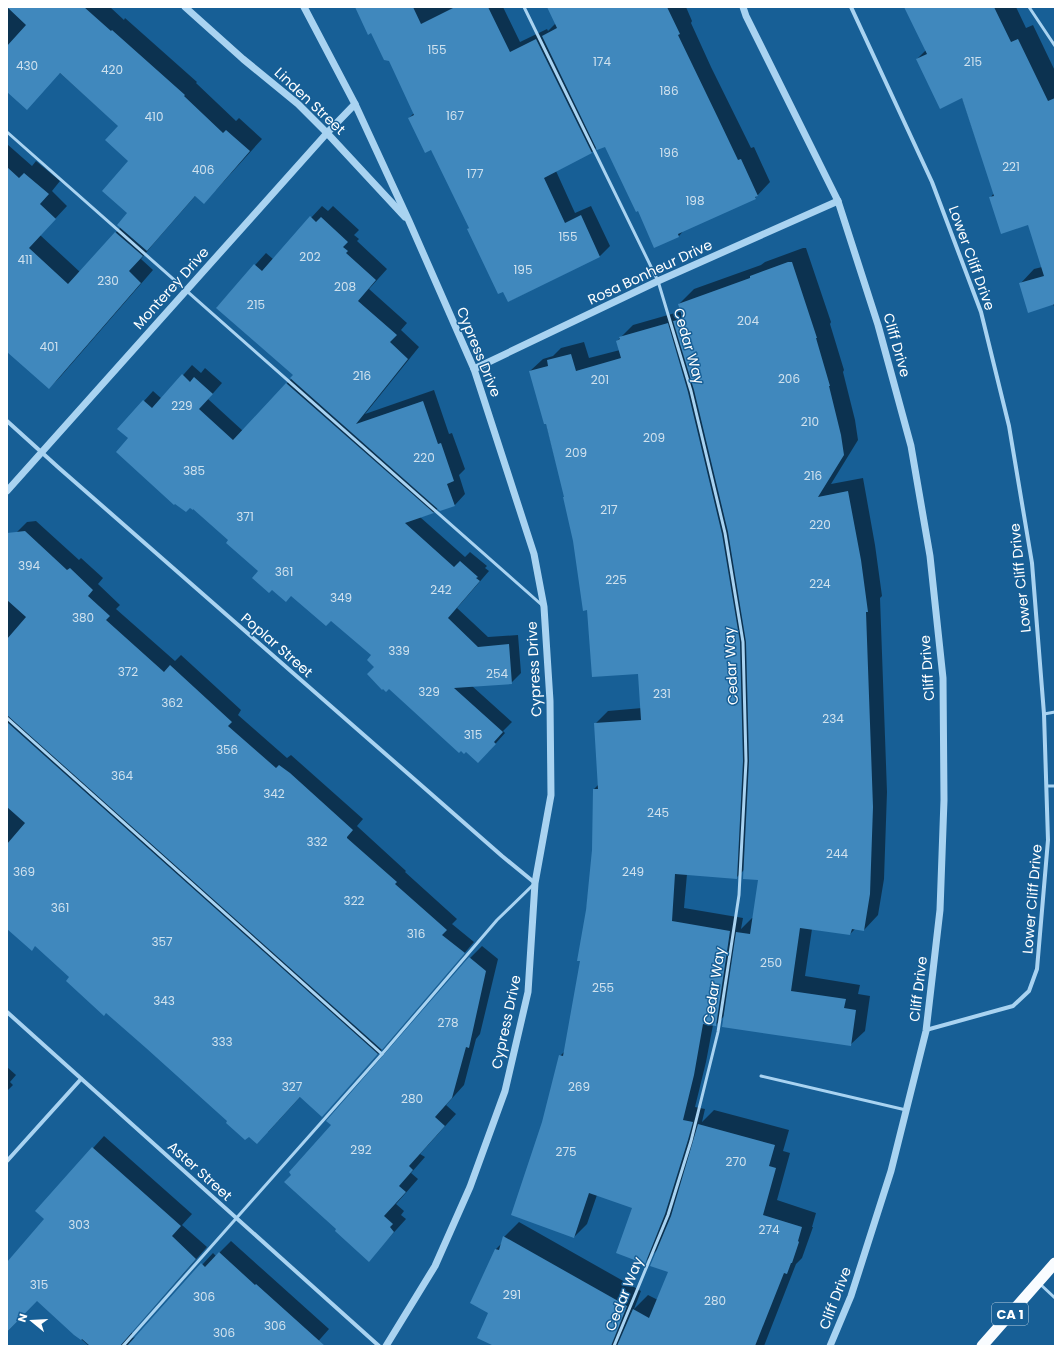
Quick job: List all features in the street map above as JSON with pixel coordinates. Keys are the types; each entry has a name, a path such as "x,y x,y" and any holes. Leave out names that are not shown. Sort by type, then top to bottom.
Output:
{"highway":[{"name":"CA 1","path":"982,1346 1055,1263"}],"street":[{"name":"Linden Street","path":"185,7 243,59 298,104 409,221"},
{"name":"Cypress Drive","path":"304,7 355,104 409,221 474,369 534,554 544,607 550,701 551,795 535,883 528,992 505,1091 470,1187 435,1266 386,1346"},
{"name":"Cliff Drive","path":"743,7 746,16 838,201 878,325 911,446 930,556 942,670 944,800 940,910 926,1030 891,1171 851,1296 830,1346"},
{"name":"Lower Cliff Drive","path":"851,7 932,182 981,312 1009,426 1032,562 1044,714 1048,840 1037,969 1029,991 1013,1006 926,1030"},
{"name":"Monterey Drive","path":"7,491 327,133 355,104"},
{"name":"Rosa Bonheur Drive","path":"474,369 658,281 838,201"},
{"name":"Poplar Street","path":"7,421 502,856 535,883"},
{"name":"Aster Street","path":"7,1012 379,1346"},
{"path":"7,1161 81,1079"}],"lane":[{"name":"Cedar Way","path":"524,7 658,281 691,391 725,533 743,642 746,761 739,895 718,1032 691,1141 668,1215 614,1346"},
{"path":"1029,7 1055,46"},
{"path":"7,132 544,607"},
{"path":"1044,714 1055,712"},
{"path":"7,718 382,1054"},
{"path":"1047,786 1055,786"},
{"path":"124,1346 382,1054 497,920 535,883"},
{"path":"760,1076 906,1110"},
{"path":"1038,1282 1055,1298"}],"building":[{"path":"7,7 84,7 185,95 184,96 223,133 226,130 250,151 204,204 195,196 147,251 117,225 127,213 102,191 128,161 105,140 118,126 60,73 27,110 7,92 7,46 26,25"},
{"path":"355,7 413,7 421,24 455,7 488,7 510,52 536,39 592,153 544,178 565,223 581,215 600,257 508,302 503,292 498,294 467,229 469,228 431,150 425,153 408,118 414,115 389,61 384,60 371,33 368,35"},
{"path":"547,7 667,7 680,34 678,35 738,160 741,159 758,196 755,197 756,199 678,234 679,237 654,248 638,211 636,212 605,147 597,150 542,36 557,28"},
{"path":"904,7 994,7 1011,42 1018,39 1048,101 1055,98 1055,304 1028,313 1019,283 1044,276 1028,225 1001,234 989,197 994,196 962,98 940,109 916,59 927,54"},
{"path":"7,167 19,178 24,173 49,194 40,204 56,219 29,248 68,284 115,232 143,256 129,271 141,283 49,389 7,352"},
{"path":"310,216 316,222 321,217 348,242 343,247 348,251 346,253 376,280 358,301 397,335 390,342 408,359 356,424 423,401 438,444 441,443 454,481 447,484 455,506 440,511 290,378 293,375 216,308 254,264 262,271"},
{"path":"788,262 792,262 817,338 830,386 844,455 818,497 848,491 861,560 868,612 866,612 873,807 870,894 864,931 852,929 850,935 800,928 791,991 846,999 844,1008 856,1010 851,1046 722,1027 736,932 750,934 758,880 743,879 749,761 746,642 728,532 694,390 673,321 683,319 678,304 750,278 750,276"},
{"path":"668,323 688,392 722,534 740,642 743,761 737,879 675,874 672,921 730,931 716,1026 703,1024 694,1075 683,1120 693,1122 665,1214 645,1264 616,1253 632,1208 589,1193 574,1238 511,1215 542,1122 559,1055 563,1056 580,961 577,961 586,910 592,850 593,789 598,789 594,723 641,720 638,674 592,677 587,610 583,611 573,541 564,497 546,424 544,424 529,371 548,366 547,360 571,354 576,371 621,358 616,341 620,339 619,337"},
{"path":"182,374 190,382 194,377 213,394 199,409 233,440 286,383 434,513 405,523 454,567 460,561 478,577 476,578 480,581 448,618 478,647 509,644 512,684 454,688 503,732 494,742 496,744 478,763 466,752 464,754 461,751 459,753 389,689 386,692 383,689 382,690 367,674 374,667 367,660 371,655 331,621 326,626 291,596 286,602 272,590 269,593 252,578 258,571 226,543 228,540 193,509 190,508 186,512 175,504 174,505 116,452 128,438 117,429 143,400 152,408"},
{"path":"25,531 67,570 70,568 93,590 88,596 110,616 106,620 164,672 170,665 232,722 228,726 276,768 279,765 290,773 353,830 347,838 397,882 395,884 447,930 442,935 465,953 382,1050 7,715 7,639 26,617 7,600 7,533"},
{"path":"7,722 378,1054 322,1117 300,1097 257,1144 249,1137 245,1140 226,1123 227,1121 146,1048 106,1013 104,1016 66,981 69,977 35,946 32,951 7,929 7,844 25,823 7,807"},
{"path":"469,957 486,971 469,1048 466,1047 452,1098 435,1117 445,1126 409,1166 413,1170 399,1186 406,1192 384,1216 393,1224 390,1227 394,1232 369,1262 335,1231 336,1229 284,1182 291,1175 289,1172 331,1125 326,1121"},
{"path":"698,1124 775,1145 769,1166 776,1168 763,1215 802,1227 792,1263 787,1274 784,1273 755,1346 617,1346 633,1309 649,1318 668,1272 650,1266 671,1216"},
{"path":"92,1147 181,1226 172,1236 196,1259 120,1346 90,1346 82,1339 81,1340 74,1335 37,1301 7,1332 7,1262 44,1219 35,1211"},
{"path":"503,1236 627,1306 611,1346 494,1346 477,1338 488,1313 470,1303 495,1249 499,1250"},
{"path":"219,1252 325,1346 127,1346 201,1263 205,1267"}]}
